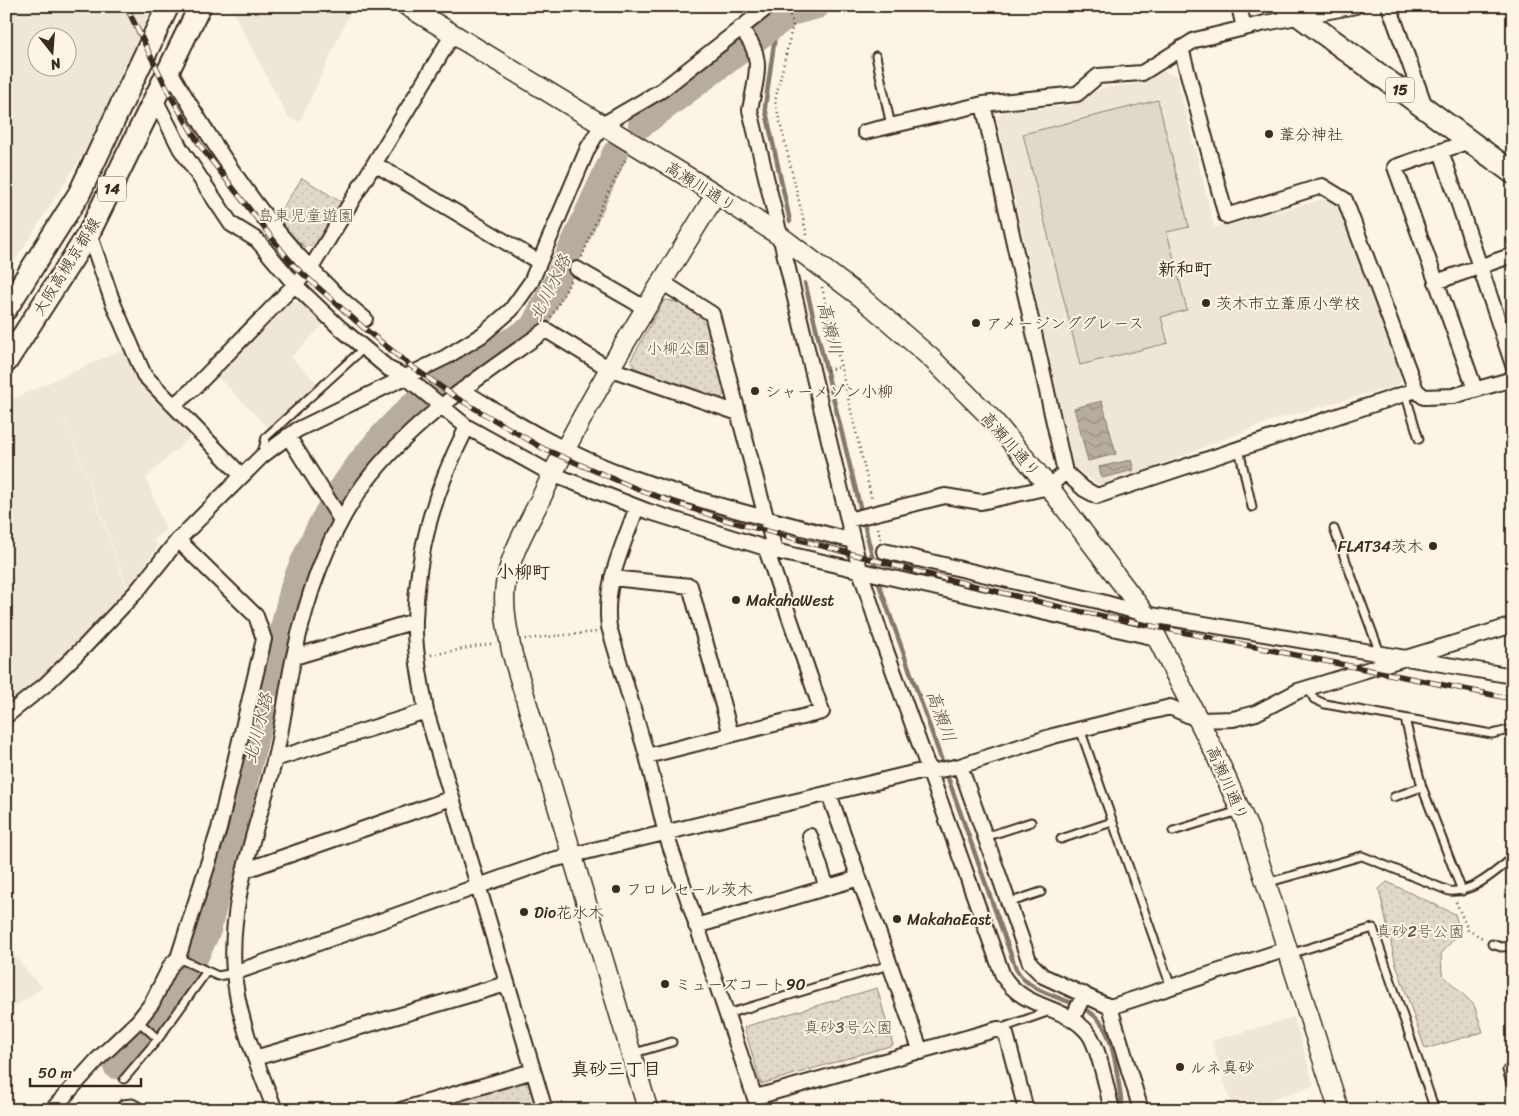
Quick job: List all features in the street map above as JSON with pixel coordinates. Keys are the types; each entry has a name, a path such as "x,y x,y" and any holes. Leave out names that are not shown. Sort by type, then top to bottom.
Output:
{"main road":[{"name":"大阪高槻京都線","path":"6,309 79,194 168,6"},
{"name":"大阪高槻京都線","path":"6,362 89,233 200,6"},
{"name":"15","path":"1293,11 1513,173"}],"street":[{"name":"高瀬川通り","path":"407,6 716,194 780,236 862,298 931,358 994,421 1049,487 1145,614 1199,720 1241,810 1339,1110"},
{"path":"1239,6 1244,28"},
{"path":"1388,6 1426,109"},
{"path":"6,716 45,685 86,645 137,591 178,540 262,456 288,436 351,402 446,357 482,335 512,310 531,282 588,148 602,125 662,90 742,30 765,7"},
{"path":"865,132 983,104 1078,94 1098,76 1142,73 1195,40 1244,28 1293,11 1349,7"},
{"path":"742,30 754,46 759,63 750,110 851,520 854,541 882,642 933,772 1004,976 1020,995 1073,1018 1092,1038 1112,1110"},
{"path":"174,405 296,286 311,268 453,34"},
{"path":"1182,48 1226,216 1322,186 1345,200 1410,392"},
{"path":"169,69 234,172 311,268 346,304 365,319"},
{"path":"155,98 180,148 216,204 231,224 257,240 296,286 389,369 406,377 467,427 552,474 637,507 771,550 1156,638"},
{"path":"983,104 1065,472 1084,489 1097,496 1410,392 1424,397 1453,396 1513,379"},
{"path":"1470,141 1395,167 1475,389"},
{"path":"1441,151 1513,365"},
{"path":"375,164 538,262"},
{"path":"648,1110 512,653 506,619 505,589 514,554 564,449 608,368 716,194"},
{"path":"89,233 113,303 144,375 242,475"},
{"path":"1436,282 1513,255"},
{"path":"577,269 645,308"},
{"path":"647,756 822,712 771,550 766,518 712,314 662,282"},
{"path":"275,1110 247,1040 234,973 233,925 275,759 294,657 310,590 339,517 389,453 441,406 546,330 608,368 738,413"},
{"path":"462,390 522,428 564,449 630,477 766,518 854,541"},
{"path":"467,427 437,491 424,540 415,621 418,668 426,711 545,1110"},
{"path":"288,436 339,517"},
{"path":"851,520 945,496 981,502 1049,487 1065,472"},
{"path":"637,507 612,578 607,608 609,628 647,756 666,834 758,1103 998,1029 1006,1034 1026,1110"},
{"path":"52,1110 98,1059 140,1023 171,965 182,959 220,829 264,639 256,616 178,540"},
{"path":"884,551 1098,601 1145,614 1513,676"},
{"path":"612,578 690,586 731,735"},
{"path":"294,657 415,621"},
{"path":"234,973 552,860 917,772 933,772 1080,729 1170,706 1199,720 1233,719 1256,713 1308,687 1513,625"},
{"path":"275,759 426,711"},
{"path":"957,766 985,837 1032,968 1043,976 1110,1007 1288,952"},
{"path":"829,794 921,1052"},
{"path":"246,870 452,798"},
{"path":"810,836 827,888"},
{"path":"696,926 859,878"},
{"path":"254,1058 506,984"},
{"path":"1073,1018 1083,996"},
{"path":"1110,1007 1141,1110"},
{"path":"401,1110 532,1071"}],"lane":[{"path":"876,56 891,126"},
{"path":"262,456 266,437 364,348"},
{"path":"1410,392 1419,439"},
{"path":"1239,449 1252,507"},
{"path":"1334,529 1380,654"},
{"path":"1308,687 1314,699 1325,704 1492,734 1513,729"},
{"path":"1405,719 1422,787 1462,891"},
{"path":"1080,729 1171,987"},
{"path":"1394,797 1422,787"},
{"path":"1173,831 1241,810"},
{"path":"985,837 1031,822"},
{"path":"1061,838 1112,822"},
{"path":"1266,883 1362,856 1451,891 1462,891 1491,877 1513,858"},
{"path":"1008,903 1041,892"},
{"path":"1288,952 1373,928 1435,1110"},
{"path":"1492,944 1501,947 1513,946"},
{"path":"182,959 218,976 234,973"},
{"path":"727,1014 889,965"},
{"path":"124,1079 157,1037 204,969"},
{"path":"998,1029 1051,1010"},
{"path":"140,1023 157,1037"},
{"path":"631,1054 672,1042"},
{"path":"1508,1070 1513,1090"},
{"path":"118,1110 123,1104 132,1103 138,1106 140,1110"}],"path":[{"path":"786,8 793,24 775,101 808,238"},
{"path":"546,330 547,323 577,269 604,200 627,156"},
{"path":"816,280 824,285 821,289 838,367 874,514"},
{"path":"1451,891 1468,930 1492,944"}],"shaded area":[{"path":"6,6 151,6 138,48 94,137 6,275"},
{"path":"233,6 353,6 300,122 288,117 232,10"},
{"name":"茨木市立葦原小学校","path":"1164,71 1177,76 1214,227 1329,198 1338,204 1402,378 1398,385 1270,421 1119,481 1100,486 1074,467 997,119 1002,111 1071,106 1103,88 1142,83"},
{"path":"302,302 324,324 291,357 317,383 270,430 217,376 291,303"},
{"path":"126,348 139,381 192,435 146,478 166,530 154,540 158,546 128,588 66,420 59,423 66,421 127,589 44,679 6,705 6,402"},
{"path":"6,946 42,988 6,1012"},
{"path":"1294,1017 1314,1086 1233,1110 1223,1077 1303,1052 1223,1076 1212,1041"}],"green space":[{"path":"1158,100 1189,227 1167,232 1187,310 1161,317 1168,343 1080,365 1023,134"},
{"name":"島東児童遊園","path":"302,178 341,202 315,245 304,247 276,218"},
{"name":"小柳公園","path":"664,300 670,300 688,307 708,323 727,392 718,400 636,371 631,360"},
{"name":"真砂2号公園","path":"1387,882 1455,914 1460,932 1441,954 1442,974 1474,1005 1483,1032 1425,1049 1395,961 1379,889"},
{"name":"真砂3号公園","path":"877,988 893,1045 761,1084 744,1027"},
{"path":"522,1082 531,1087 537,1110 430,1110"}],"water":[{"path":"1102,401 1116,454 1088,461 1074,408"},
{"path":"1131,460 1134,470 1102,478 1099,467"}],"waterway":[{"name":"北川水路","path":"641,125 791,13 817,6"},
{"name":"高瀬川","path":"777,22 765,107 790,221"},
{"name":"北川水路","path":"441,382 532,328 555,284 615,153"},
{"name":"高瀬川","path":"805,283 879,584 1016,969 1034,987 1083,1008 1094,1015 1102,1024 1107,1033 1116,1066 1123,1110"},
{"name":"北川水路","path":"116,1066 152,1026 189,971 208,930 294,584 306,556 331,506 360,462 397,420 419,399"}],"railway":[{"path":"126,6 170,95 201,147 293,265 366,330 411,366 457,398 544,449 644,492 722,519 919,572 1068,609 1513,699"}],"place":[{"name":"葦分神社","path":"1269,134"},
{"name":"茨木市立葦原小学校","path":"1206,303"},
{"name":"アメージンググレース","path":"976,323"},
{"name":"シャーメゾン小柳","path":"755,391"},
{"name":"FLAT34茨木","path":"1433,546"},
{"name":"MakahaWest","path":"736,600"},
{"name":"フロレセール茨木","path":"616,889"},
{"name":"Dio花水木","path":"524,912"},
{"name":"MakahaEast","path":"897,919"},
{"name":"ミューズコート90","path":"665,984"},
{"name":"ルネ真砂","path":"1180,1067"}],"district":[{"name":"新和町","path":"1185,269"},
{"name":"小柳町","path":"523,572"},
{"name":"真砂三丁目","path":"616,1069"}]}
